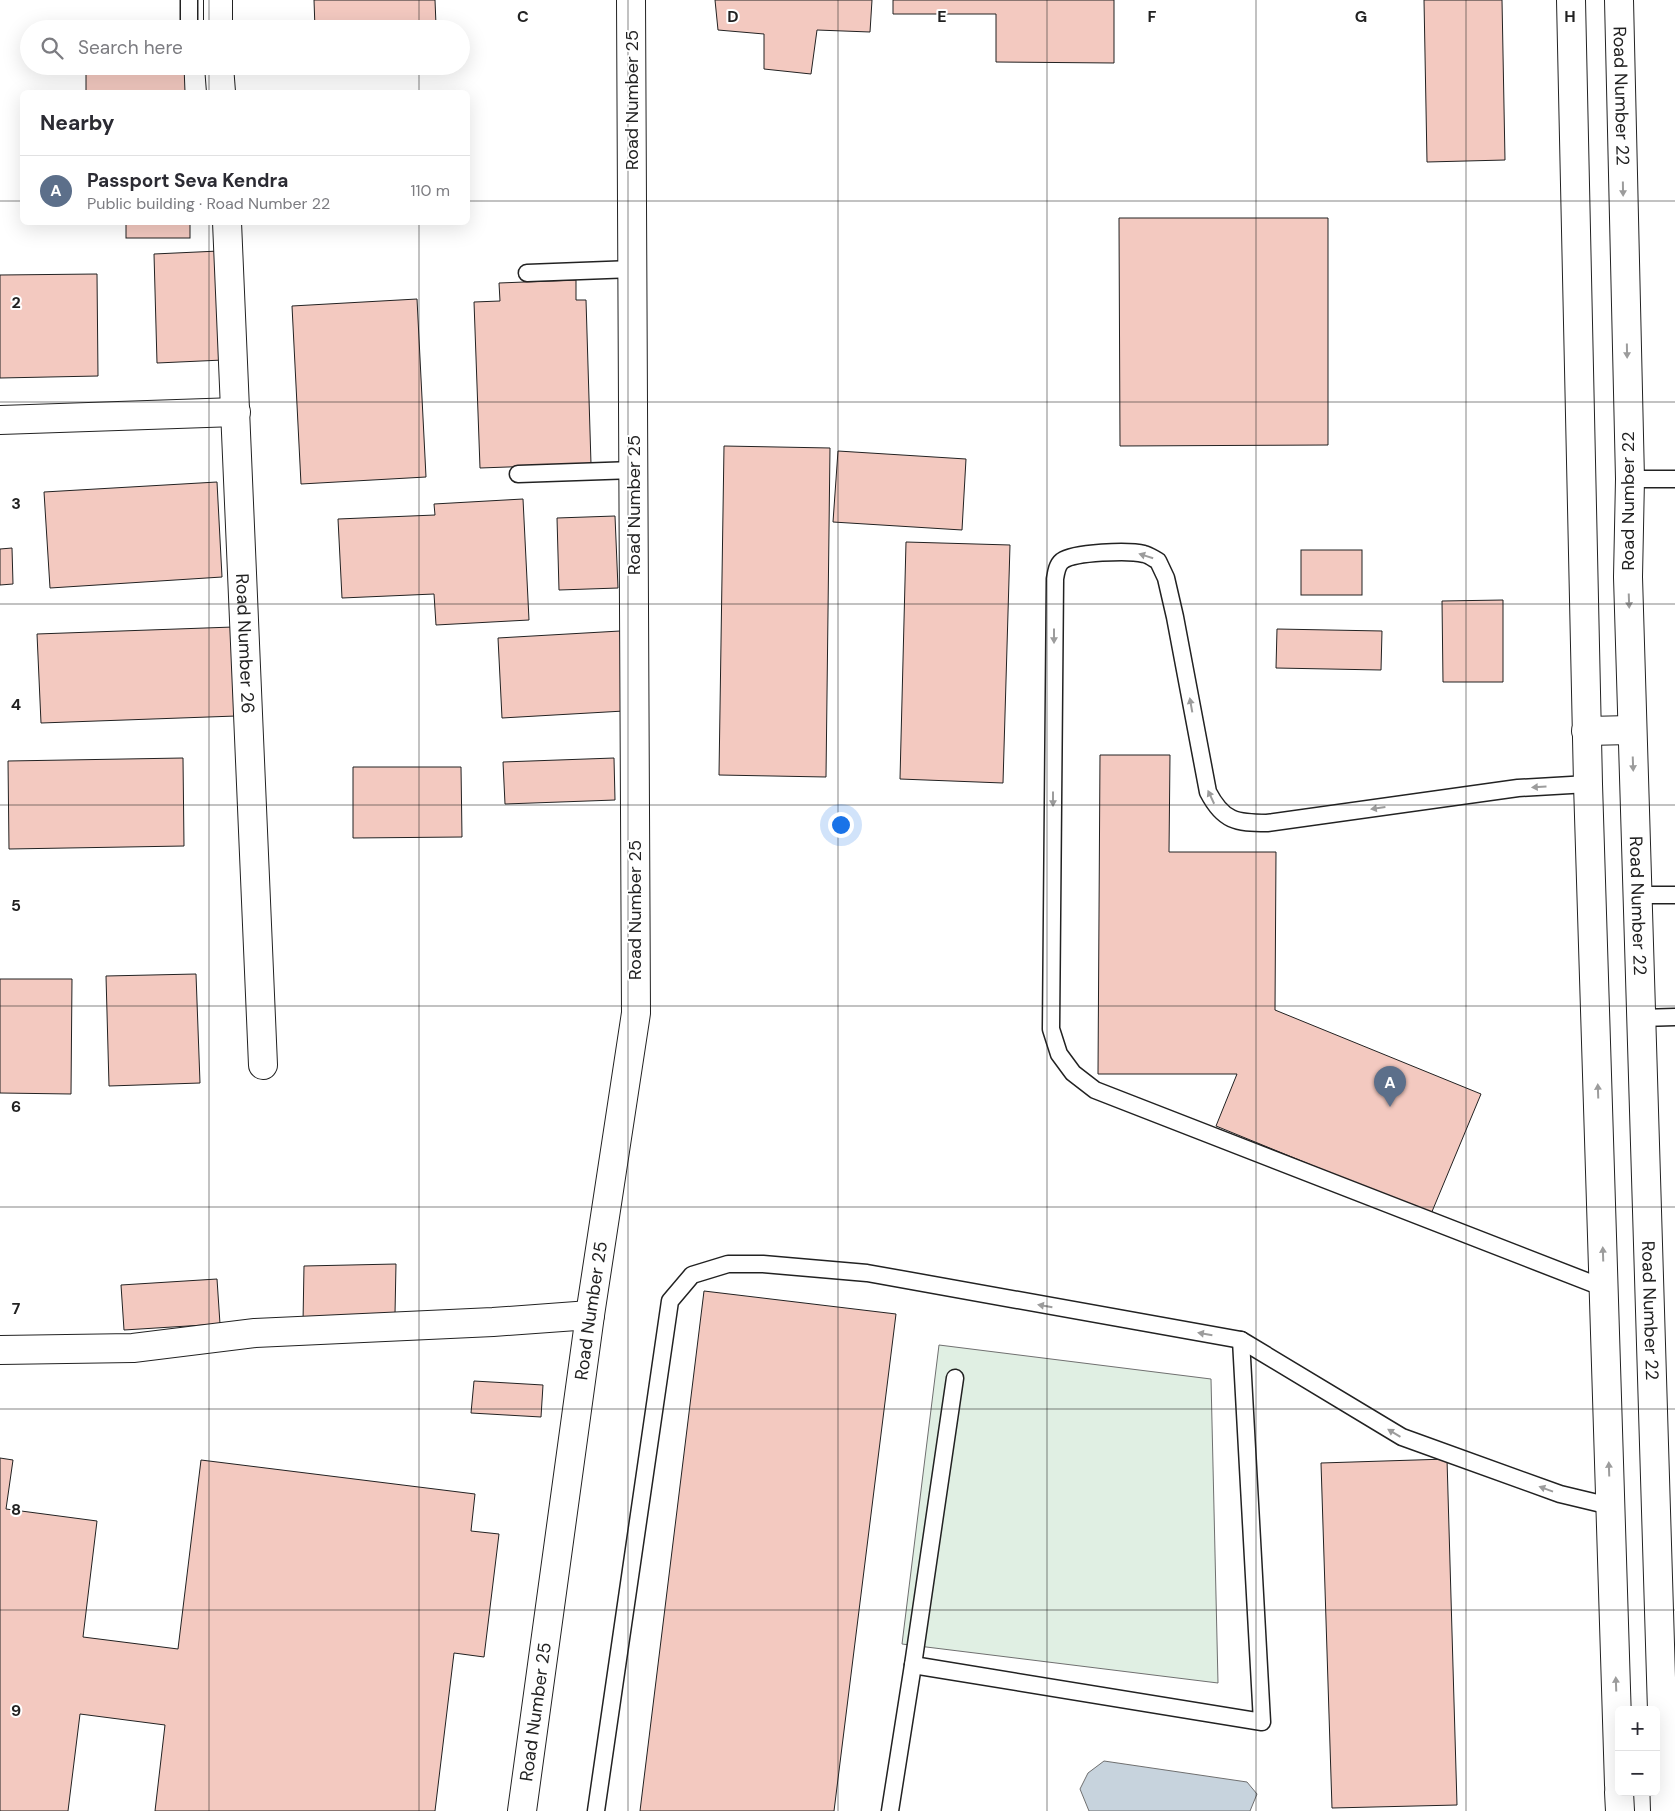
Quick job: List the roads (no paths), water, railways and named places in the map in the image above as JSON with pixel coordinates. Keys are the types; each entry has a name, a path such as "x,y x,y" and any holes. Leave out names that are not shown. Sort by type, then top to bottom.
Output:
{"main road":[{"path":"218,0 218,20"},
{"name":"Road Number 25","path":"522,1811 590,1315 636,1013 631,0"},
{"path":"1571,0 1586,731 1618,1751"},
{"name":"Road Number 22","path":"1619,0 1630,479 1628,577 1665,1811"},
{"path":"219,75 220,90"},
{"name":"Road Number 26","path":"227,225 263,1065"},
{"path":"0,420 236,412"},
{"path":"1586,731 1632,730"},
{"path":"0,1350 133,1348 255,1333 492,1322 590,1315"},
{"path":"1619,1796 1620,1811"}],"lane":[{"path":"189,0 189,20"},
{"path":"527,273 633,269"},
{"path":"518,474 634,470"},
{"path":"1630,479 1675,479"},
{"path":"1588,784 1518,788 1267,823 1246,823 1229,818 1215,806 1208,792 1175,617 1166,578 1158,561 1144,554 1117,552 1081,555 1062,561 1056,568 1051,1029 1059,1054 1073,1073 1095,1090 1604,1288"},
{"path":"1637,895 1675,895"},
{"path":"1641,1018 1675,1017"},
{"path":"596,1811 670,1301 692,1275 728,1264 763,1264 867,1273 1241,1340 1402,1437 1560,1494 1610,1506"},
{"path":"913,1665 1262,1722 1241,1340"},
{"path":"890,1811 955,1378"}],"place":[{"name":"Passport Seva Kendra","path":"1390,1107"}]}
